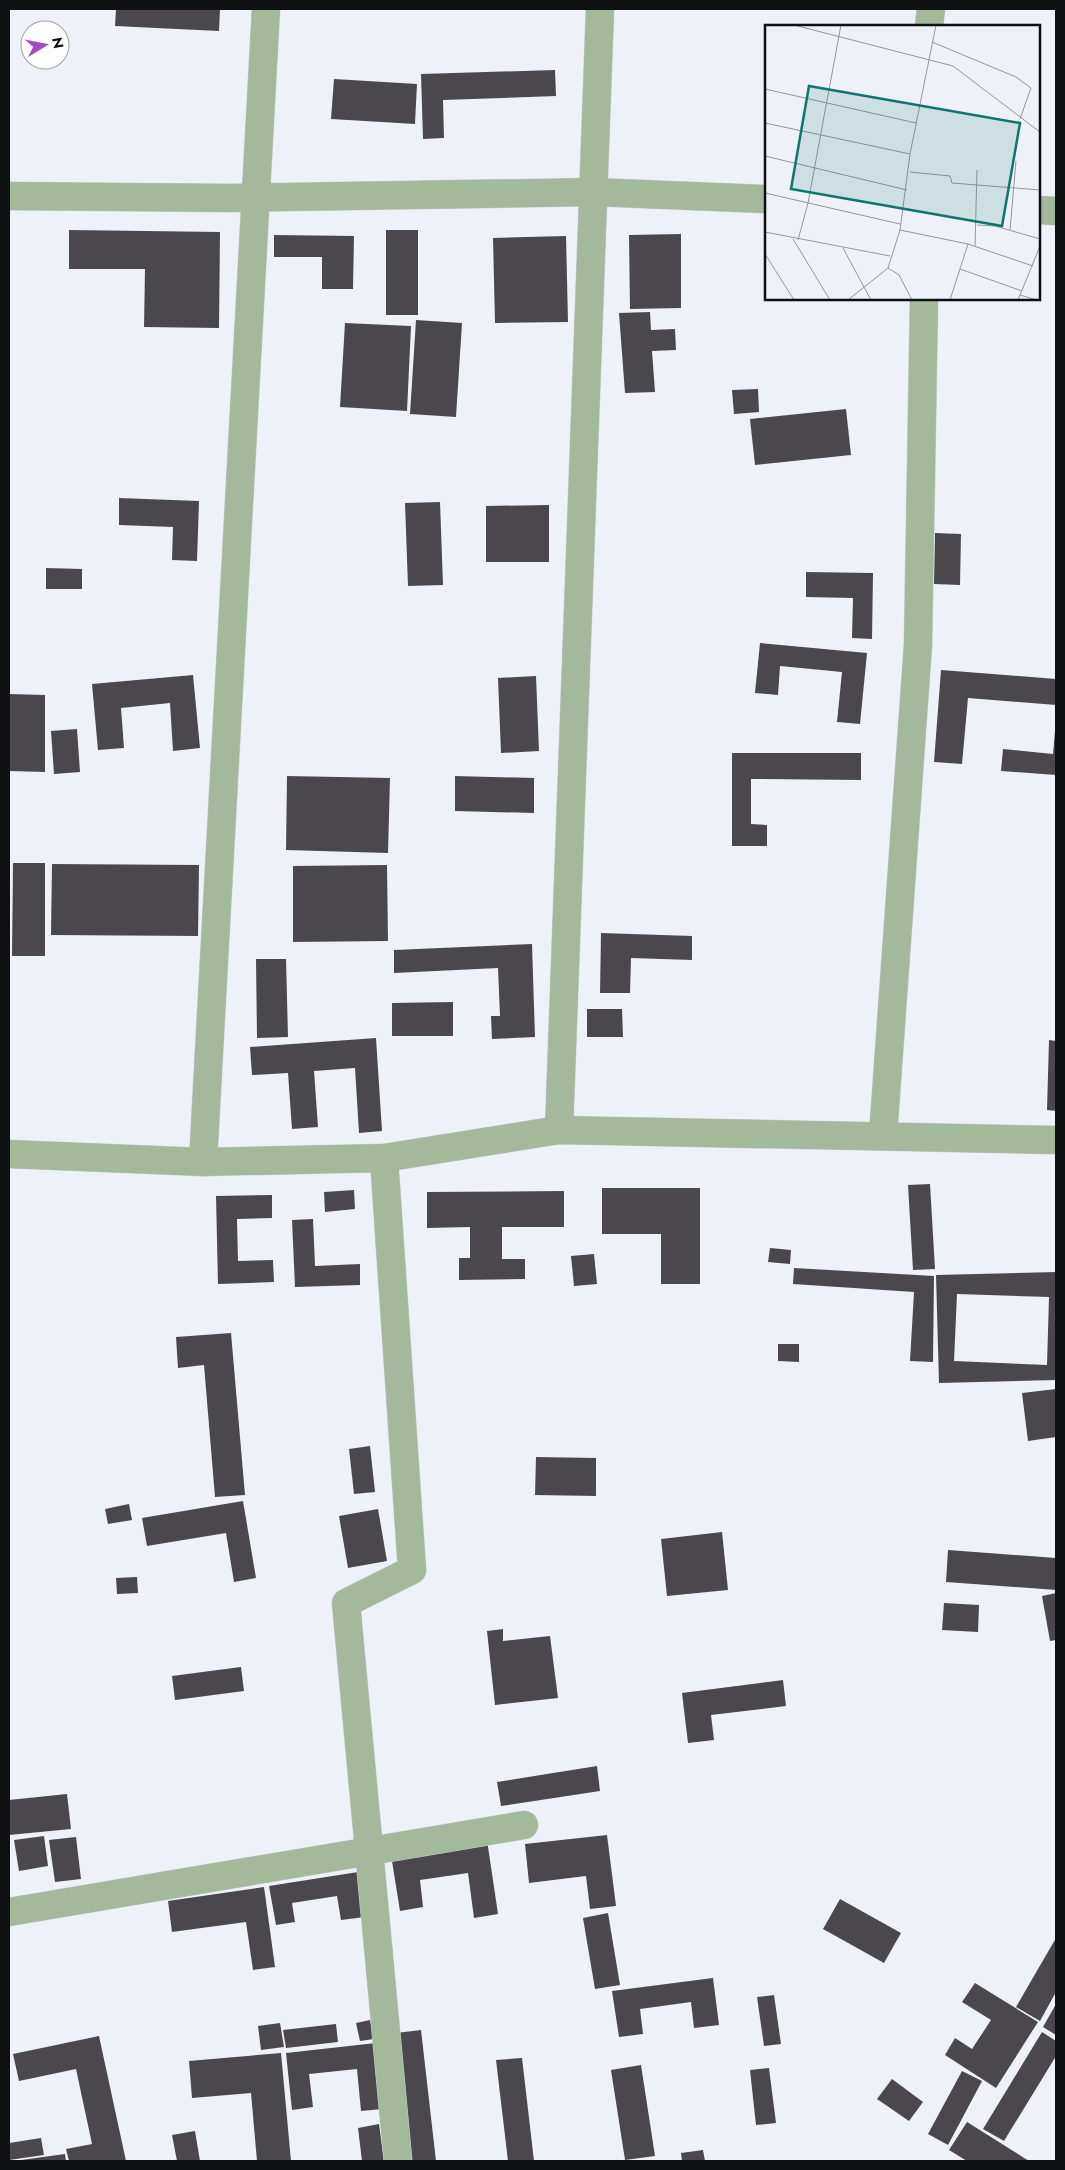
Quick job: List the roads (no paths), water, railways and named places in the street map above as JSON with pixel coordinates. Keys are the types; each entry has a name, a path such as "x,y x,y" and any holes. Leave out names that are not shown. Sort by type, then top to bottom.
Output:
{"street":[{"path":"203,1162 254,197 266,9"},
{"path":"559,1130 600,9"},
{"path":"929,25 931,9"},
{"path":"9,196 254,197 593,192 765,199"},
{"path":"1040,210 1056,211"},
{"path":"883,1136 918,645 924,300"},
{"path":"9,1154 203,1162 384,1158 559,1130 1056,1140"},
{"path":"384,1158 412,1570 346,1603 398,2161"},
{"path":"9,1912 368,1850 524,1826"}]}
